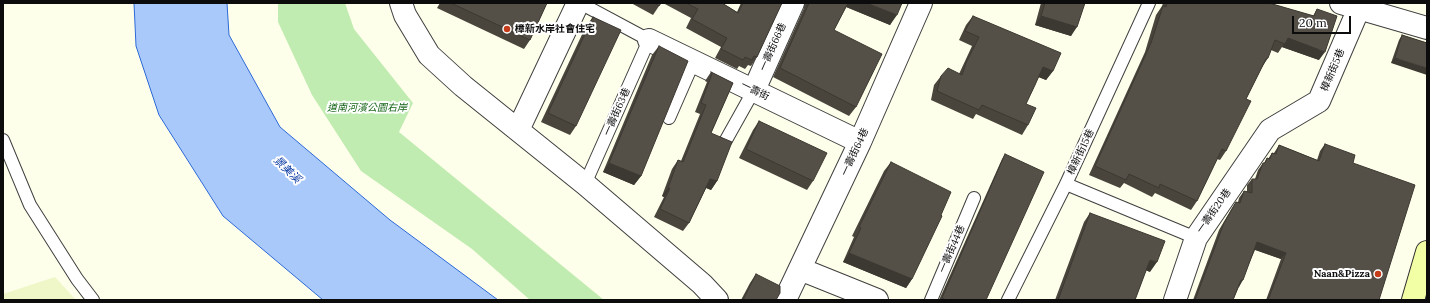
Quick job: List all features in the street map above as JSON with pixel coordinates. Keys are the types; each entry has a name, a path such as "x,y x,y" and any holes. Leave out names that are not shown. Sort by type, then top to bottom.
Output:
{"main road":[{"path":"1413,300 1427,252"}],"street":[{"path":"401,3 405,15 429,55 585,184 702,284 717,300"},
{"path":"518,130 579,3"},
{"name":"一壽街66巷","path":"754,90 793,3"},
{"name":"一壽街64巷","path":"785,300 860,142 921,3"},
{"path":"1350,6 1427,28"},
{"name":"樟新街5巷","path":"1270,130 1319,102 1350,6"},
{"name":"一壽街","path":"650,40 860,142"},
{"name":"一壽街20巷","path":"1175,300 1196,238 1270,130"},
{"path":"800,269 877,300"}],"lane":[{"path":"579,3 650,40"},
{"name":"樟新街15巷","path":"1008,300 1066,184 1150,3"},
{"name":"一壽街63巷","path":"585,184 650,40"},
{"path":"668,118 694,61"},
{"path":"726,140 754,90"},
{"path":"3,140 30,205 77,279 93,300"},
{"path":"1066,184 1196,238"},
{"name":"一壽街44巷","path":"931,300 974,198"}],"green space":[{"name":"道南河濱公園右岸","path":"278,3 345,3 354,29 413,103 399,132 604,300 530,300 472,249 361,171 312,95 278,22"},
{"path":"55,277 76,300 3,300 3,294"}],"water":[{"name":"景美溪","path":"134,3 227,3 229,35 280,127 390,220 498,300 323,300 223,216 159,115 136,46"}],"building":[{"name":"樟新水岸社會住宅","path":"451,3 547,3 530,40"},
{"path":"654,3 661,3 659,6"},
{"path":"686,3 722,3 738,13 743,3 782,3 757,57 754,56 752,60 745,57 743,60 721,49 727,38 692,19 698,9"},
{"path":"809,3 848,3 834,30 882,54 856,107 780,68"},
{"path":"866,3 902,3 897,15"},
{"path":"1045,3 1085,3 1077,27 1041,16"},
{"path":"1167,3 1269,3 1314,16 1317,9 1337,16 1325,52 1288,38 1285,44 1275,40 1268,58 1266,59 1246,99 1251,101 1226,151 1222,149 1197,201 1160,184 1159,188 1129,174 1126,180 1095,166 1151,43 1163,6 1166,7"},
{"path":"973,16 1061,53 1053,71 1043,67 1026,104 1036,108 1028,125 982,105 979,110 937,91 941,76 948,68 962,75 966,63 979,37 965,31"},
{"path":"593,17 621,30 576,126 548,113"},
{"path":"1402,35 1427,43 1427,68 1395,58"},
{"path":"659,46 688,61 641,176 609,163"},
{"path":"711,72 733,83 711,133 732,142 717,181 710,179 689,223 660,209 670,188 668,188 678,160 683,162 706,105 701,103 712,74"},
{"path":"759,121 827,153 813,181 746,149"},
{"path":"1325,144 1355,155 1353,163 1415,185 1379,300 1268,300 1286,253 1257,242 1243,280 1241,280 1233,300 1195,300 1224,223 1236,202 1240,203 1244,191 1252,193 1252,179 1257,179 1263,163 1265,163 1267,158 1270,159 1272,153 1276,154 1279,145 1319,161"},
{"path":"1005,154 1044,172 986,300 946,300 942,298"},
{"path":"891,162 951,192 941,215 942,216 912,279 849,253 861,228 859,227"},
{"path":"1090,213 1165,241 1157,262 1150,260 1135,300 1058,300"},
{"path":"756,274 780,286 780,293 776,300 743,300"}],"place":[{"name":"樟新水岸社會住宅","path":"507,29"},
{"name":"Naan&Pizza","path":"1378,274"}]}
